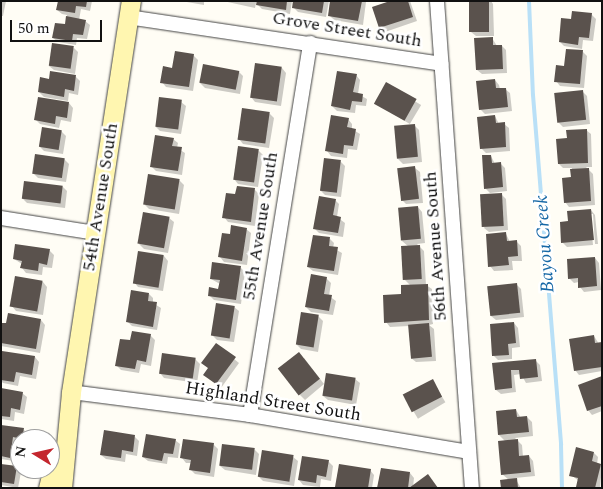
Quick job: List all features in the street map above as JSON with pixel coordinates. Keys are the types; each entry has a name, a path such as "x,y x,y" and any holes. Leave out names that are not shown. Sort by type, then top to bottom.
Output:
{"street":[{"name":"56th Avenue South","path":"437,1 472,488"},
{"name":"Grove Street South","path":"129,9 310,43 441,64"},
{"name":"54th Avenue South","path":"62,488 71,392 129,9"},
{"name":"55th Avenue South","path":"250,416 310,43"},
{"path":"1,218 96,233"},
{"name":"54th Avenue South","path":"48,488 71,392"},
{"name":"Highland Street South","path":"71,392 250,416 469,452"}],"building":[{"path":"58,1 87,1 86,7 76,6 75,13 56,10"},
{"path":"257,1 287,1 286,10 256,5"},
{"path":"293,1 324,1 322,13 292,8"},
{"path":"330,1 362,1 358,21 328,16"},
{"path":"390,1 408,1 413,17 379,28 372,7"},
{"path":"469,1 489,1 489,32 469,32"},
{"path":"572,11 592,13 589,38 579,37 578,45 559,42 561,18 571,19"},
{"path":"66,16 86,20 83,35 73,34 72,41 52,38 55,23 65,24"},
{"path":"493,37 493,45 502,45 503,69 476,70 474,38"},
{"path":"52,43 74,46 71,69 49,66"},
{"path":"566,49 583,50 580,84 554,82 556,65 564,66"},
{"path":"175,51 194,54 189,87 160,83 163,66 172,68"},
{"path":"255,63 282,67 277,101 250,98"},
{"path":"203,64 239,71 236,90 199,83"},
{"path":"50,71 76,75 74,91 65,89 64,97 38,92 40,77 49,79"},
{"path":"337,71 357,74 353,92 363,94 362,102 352,101 350,110 331,106"},
{"path":"495,79 496,88 506,88 508,107 479,110 476,81"},
{"path":"386,82 417,99 404,121 374,104"},
{"path":"583,90 586,120 557,123 554,93"},
{"path":"38,97 69,102 67,118 56,116 55,124 34,120"},
{"path":"159,97 182,100 178,130 155,127"},
{"path":"242,108 270,112 265,144 238,140"},
{"path":"331,115 349,118 347,127 356,129 353,146 344,145 343,154 325,151"},
{"path":"495,115 496,123 505,122 506,147 480,149 477,117"},
{"path":"415,124 418,157 397,159 394,126"},
{"path":"42,127 62,130 59,150 39,147"},
{"path":"587,129 588,163 558,164 556,139 567,138 566,130"},
{"path":"155,135 174,138 172,146 182,147 178,171 150,167"},
{"path":"238,146 259,149 254,183 233,180"},
{"path":"35,154 65,158 62,178 32,174"},
{"path":"482,155 491,155 492,163 501,162 503,187 484,189"},
{"path":"324,158 341,160 337,193 320,191"},
{"path":"415,166 419,199 401,201 397,168"},
{"path":"589,168 591,201 564,203 562,178 571,177 570,169"},
{"path":"148,174 180,179 175,210 143,205"},
{"path":"24,181 63,186 61,204 22,199"},
{"path":"237,186 255,188 251,222 222,218 226,193 235,194"},
{"path":"502,193 504,226 482,227 480,194"},
{"path":"319,196 336,199 333,215 341,217 338,233 313,229"},
{"path":"418,206 421,239 401,241 398,208"},
{"path":"591,209 594,240 561,243 560,222 568,221 567,211"},
{"path":"143,212 170,217 164,248 137,244"},
{"path":"231,225 247,228 242,261 218,257 222,233 230,234"},
{"path":"506,232 507,241 517,240 518,256 508,257 509,265 488,267 486,234"},
{"path":"313,235 330,237 329,246 338,247 334,271 307,267"},
{"path":"15,244 50,249 47,265 39,263 38,271 20,268 22,261 13,259"},
{"path":"420,245 422,279 403,280 401,246"},
{"path":"138,251 164,255 159,288 133,284"},
{"path":"595,257 597,286 578,288 578,278 568,279 567,259"},
{"path":"212,262 241,266 236,300 208,296 209,287 218,289 220,280 210,279"},
{"path":"311,274 327,277 324,294 332,295 329,311 305,307"},
{"path":"15,276 43,281 37,311 10,307"},
{"path":"517,283 520,313 490,316 487,286"},
{"path":"428,284 429,320 384,323 383,295 401,294 401,285"},
{"path":"131,290 149,293 148,301 157,302 153,327 126,322"},
{"path":"216,303 235,306 230,339 211,336"},
{"path":"301,312 319,315 314,347 296,345"},
{"path":"8,313 41,319 36,349 1,343 1,323 6,323"},
{"path":"514,322 516,343 508,344 509,355 492,356 490,324"},
{"path":"429,323 432,357 411,359 408,325"},
{"path":"132,331 151,334 146,362 137,360 135,369 115,366 120,339 130,340"},
{"path":"594,335 595,343 602,342 602,367 574,371 569,339"},
{"path":"216,343 236,357 216,384 203,375 208,368 201,363"},
{"path":"2,351 35,356 32,375 16,372 14,382 1,380"},
{"path":"299,352 320,379 299,395 278,369"},
{"path":"162,353 196,358 193,379 159,374"},
{"path":"536,359 538,377 520,379 519,370 511,370 512,388 495,390 492,363"},
{"path":"326,373 356,378 352,400 322,396"},
{"path":"602,376 602,406 587,411 578,385"},
{"path":"433,379 442,397 412,412 403,394"},
{"path":"1,388 23,392 20,410 11,408 10,417 1,416"},
{"path":"516,409 517,417 527,416 529,432 498,435 496,411"},
{"path":"1,425 24,428 10,429 10,458 1,456"},
{"path":"104,430 135,435 133,452 122,450 121,458 100,455"},
{"path":"146,434 176,439 173,454 164,453 162,461 142,457"},
{"path":"183,439 214,443 210,473 189,470 191,460 180,458"},
{"path":"518,439 519,456 529,455 531,472 501,475 498,441"},
{"path":"222,444 255,448 252,470 219,466"},
{"path":"576,447 594,452 592,461 601,464 595,488 576,487 578,478 569,476"},
{"path":"262,450 294,455 289,482 258,477"},
{"path":"302,456 329,460 326,477 317,475 316,483 298,480"},
{"path":"1,464 10,465 10,479 15,479 14,484 1,482"},
{"path":"339,464 371,469 368,488 335,487"},
{"path":"381,468 410,472 408,488 377,488"},
{"path":"428,474 438,488 409,488"},
{"path":"517,478 518,488 501,488 500,480"}],"waterway":[{"name":"Bayou Creek","path":"529,1 533,95 561,445 562,488"}]}
